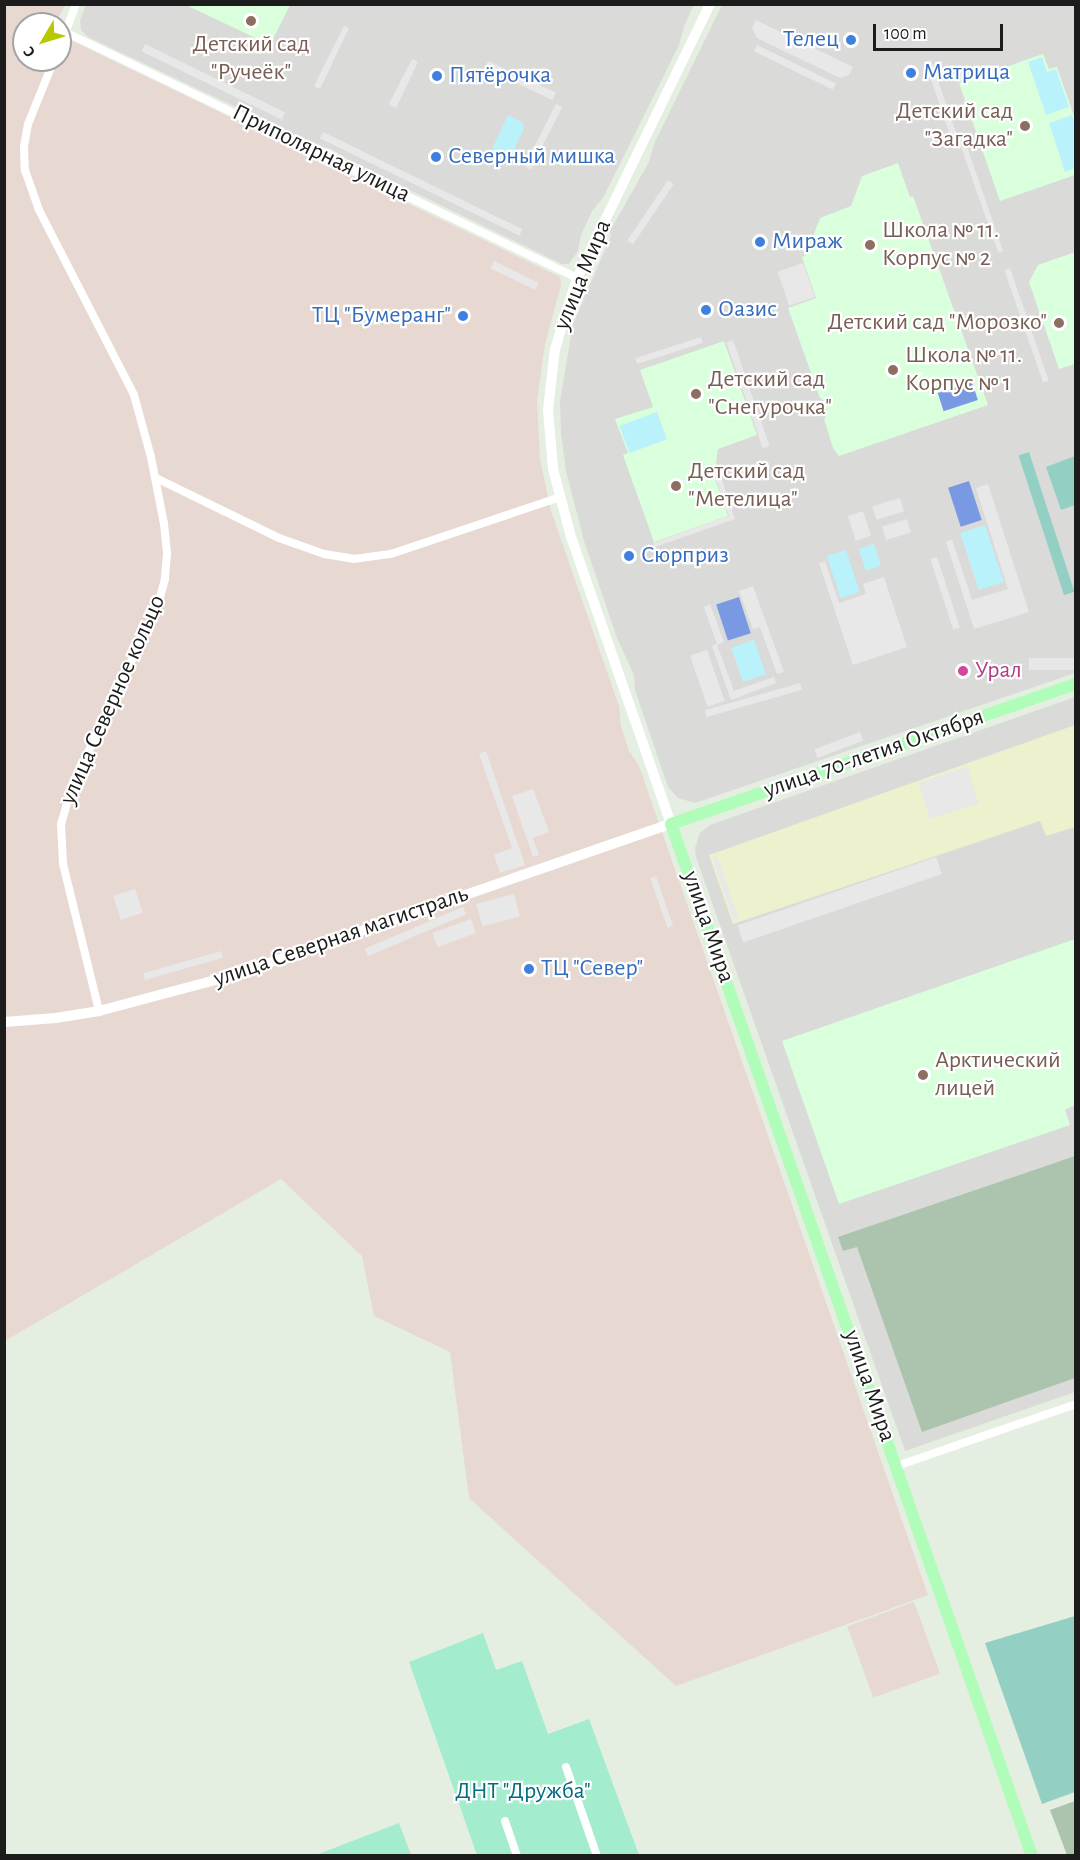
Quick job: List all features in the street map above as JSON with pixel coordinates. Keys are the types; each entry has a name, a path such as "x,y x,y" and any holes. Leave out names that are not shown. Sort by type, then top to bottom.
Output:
{"main road":[{"name":"улица 70-летия Октября","path":"671,824 1076,684"},
{"name":"улица Мира","path":"671,824 1032,1856"}],"street":[{"name":"улица Мира","path":"671,824 600,622 560,496 550,448 549,395 560,326 576,278 710,4"},
{"name":"Приполярная улица","path":"72,35 576,278"},
{"name":"улица Северное кольцо","path":"49,72 34,105 25,134 24,157 28,183 39,210 134,395 147,436 166,540 167,565 163,591 72,786 61,824 63,864 99,1011"},
{"path":"156,478 279,538 324,554 354,559 391,554 560,496"},
{"name":"улица Северная магистраль","path":"4,1022 56,1018 99,1011 234,975 671,824"},
{"path":"897,1466 1076,1404"},
{"path":"566,1767 597,1856"},
{"path":"505,1821 517,1856"}],"shaded area":[{"path":"86,4 694,5 684,26 679,45 603,198 592,211 581,235 578,251 569,264 562,264 356,164 331,149 316,145 88,37 81,30 80,21"},
{"path":"4,5 65,5 61,12 12,12 12,72 72,72 72,41 560,277 561,285 545,344 537,401 540,459 551,511 619,706 621,726 629,751 639,766 928,1595 676,1686 469,1498 450,1352 374,1316 362,1256 281,1179 5,1341"},
{"name":"Детский сад \"Ручеёк\"","path":"186,5 290,5 270,45"},
{"path":"722,5 1075,5 1075,673 695,803 678,798 668,787 635,690 634,675 617,638 584,541 566,471 560,401 573,324 611,236 610,231 649,162 654,144"},
{"path":"756,20 853,67 849,75 840,78 757,38 752,28"},
{"path":"344,26 349,28 320,89 314,86"},
{"path":"145,44 285,112 282,120 141,51"},
{"path":"757,45 836,84 833,90 754,51"},
{"name":"Детский сад \"Загадка\"","path":"1043,54 1049,69 1057,67 1075,119 1075,175 1000,201 959,83"},
{"path":"1042,57 1047,72 1056,69 1069,107 1046,115 1028,62"},
{"path":"412,59 418,62 396,108 389,104"},
{"path":"931,60 956,133 965,141 1003,251 998,252 960,144 950,135 925,62"},
{"path":"488,61 556,93 553,100 485,68"},
{"path":"556,104 562,107 530,170 524,166"},
{"path":"508,115 522,122 524,128 509,160 491,151"},
{"path":"1072,115 1075,124 1075,168 1065,172 1049,123"},
{"path":"323,132 523,229 519,236 320,138"},
{"path":"898,163 910,197 913,196 988,405 839,456 833,448 824,419 828,413 824,401 820,398 788,308 816,298 802,257 806,255 820,218 851,206 862,176"},
{"path":"668,180 674,184 633,244 627,241"},
{"name":"Детский сад \"Морозко\"","path":"1075,252 1075,364 1059,369 1029,282 1038,265"},
{"path":"494,261 539,283 535,290 490,268"},
{"path":"803,263 815,297 789,306 777,272"},
{"path":"1010,268 1049,381 1043,382 1004,270"},
{"path":"701,337 703,343 637,364 635,358"},
{"path":"733,340 769,446 763,448 726,342"},
{"path":"724,341 757,435 718,449 714,476 728,516 654,542 623,455 628,453 615,419 653,407 640,370"},
{"path":"972,382 978,400 944,411 938,393"},
{"path":"657,412 667,439 629,453 619,426"},
{"path":"1029,452 1074,592 1064,595 1019,455"},
{"path":"1075,456 1075,505 1061,510 1046,467"},
{"path":"720,474 735,519 655,547 653,543 729,516 715,476"},
{"path":"969,481 982,520 961,527 948,488"},
{"path":"988,484 1029,612 974,629 946,542 952,539 972,600 1008,589 976,488"},
{"path":"900,498 904,511 876,520 872,506"},
{"path":"863,511 871,536 856,541 848,516"},
{"path":"907,519 911,532 886,540 882,527"},
{"path":"985,525 1004,582 979,590 960,533"},
{"path":"874,544 881,566 866,571 859,549"},
{"path":"846,550 860,592 841,598 827,556"},
{"path":"937,557 960,627 953,630 930,559"},
{"path":"825,561 839,603 866,594 863,584 884,577 907,647 853,665 819,563"},
{"path":"753,586 784,672 777,674 760,627 753,629 739,591"},
{"path":"739,597 751,633 728,641 716,604"},
{"path":"710,604 724,642 717,645 734,691 774,677 776,683 731,700 712,646 717,644 704,607"},
{"path":"754,640 766,674 743,682 731,648"},
{"path":"707,650 725,701 708,707 690,656"},
{"path":"1029,658 1075,658 1075,670 1029,670"},
{"path":"800,683 802,690 707,717 705,710"},
{"path":"1075,697 1075,1392 905,1451 696,857 695,848 700,833 710,825"},
{"path":"1075,725 1075,827 1046,836 1040,821 733,924 709,855"},
{"path":"860,732 863,740 817,758 814,750"},
{"path":"486,751 525,865 500,873 494,855 512,848 479,754"},
{"path":"967,767 979,803 930,819 918,783"},
{"path":"533,789 549,832 533,838 539,855 533,857 512,796"},
{"path":"717,856 739,919 734,921 712,858"},
{"path":"936,857 942,874 743,942 737,925"},
{"path":"656,876 673,926 668,928 650,878"},
{"path":"135,889 143,913 121,920 113,896"},
{"path":"514,894 520,916 482,926 476,904"},
{"path":"463,907 466,914 368,956 365,949"},
{"path":"471,919 476,933 438,947 432,933"},
{"name":"Арктический лицей","path":"1075,939 1075,1105 1065,1110 1070,1125 839,1204 782,1041"},
{"path":"221,951 223,958 145,980 143,973"},
{"path":"1075,1156 1075,1378 922,1432 857,1247 843,1251 838,1237"},
{"path":"914,1602 940,1673 873,1698 847,1626"},
{"path":"1075,1616 1075,1792 1042,1804 985,1643"},
{"path":"1075,1801 1075,1855 1067,1855 1050,1810"}],"green space":[{"name":"ДНТ \"Дружба\"","path":"483,1633 496,1670 522,1661 548,1734 589,1719 639,1855 477,1855 409,1662"},
{"path":"399,1823 411,1855 316,1855"}],"place":[{"name":"Детский сад \"Ручеёк\"","path":"251,21"},
{"name":"Телец","path":"851,40"},
{"name":"Матрица","path":"911,73"},
{"name":"Пятёрочка","path":"437,76"},
{"name":"Детский сад \"Загадка\"","path":"1025,126"},
{"name":"Северный мишка","path":"436,157"},
{"name":"Мираж","path":"760,242"},
{"name":"Школа № 11. Корпус № 2","path":"870,245"},
{"name":"Оазис","path":"706,310"},
{"name":"ТЦ \"Бумеранг\"","path":"463,316"},
{"name":"Детский сад \"Морозко\"","path":"1059,323"},
{"name":"Школа № 11. Корпус № 1","path":"893,370"},
{"name":"Детский сад \"Снегурочка\"","path":"696,394"},
{"name":"Детский сад \"Метелица\"","path":"676,486"},
{"name":"Сюрприз","path":"629,556"},
{"name":"Урал","path":"963,671"},
{"name":"ТЦ \"Север\"","path":"529,969"},
{"name":"Арктический лицей","path":"923,1075"}]}
